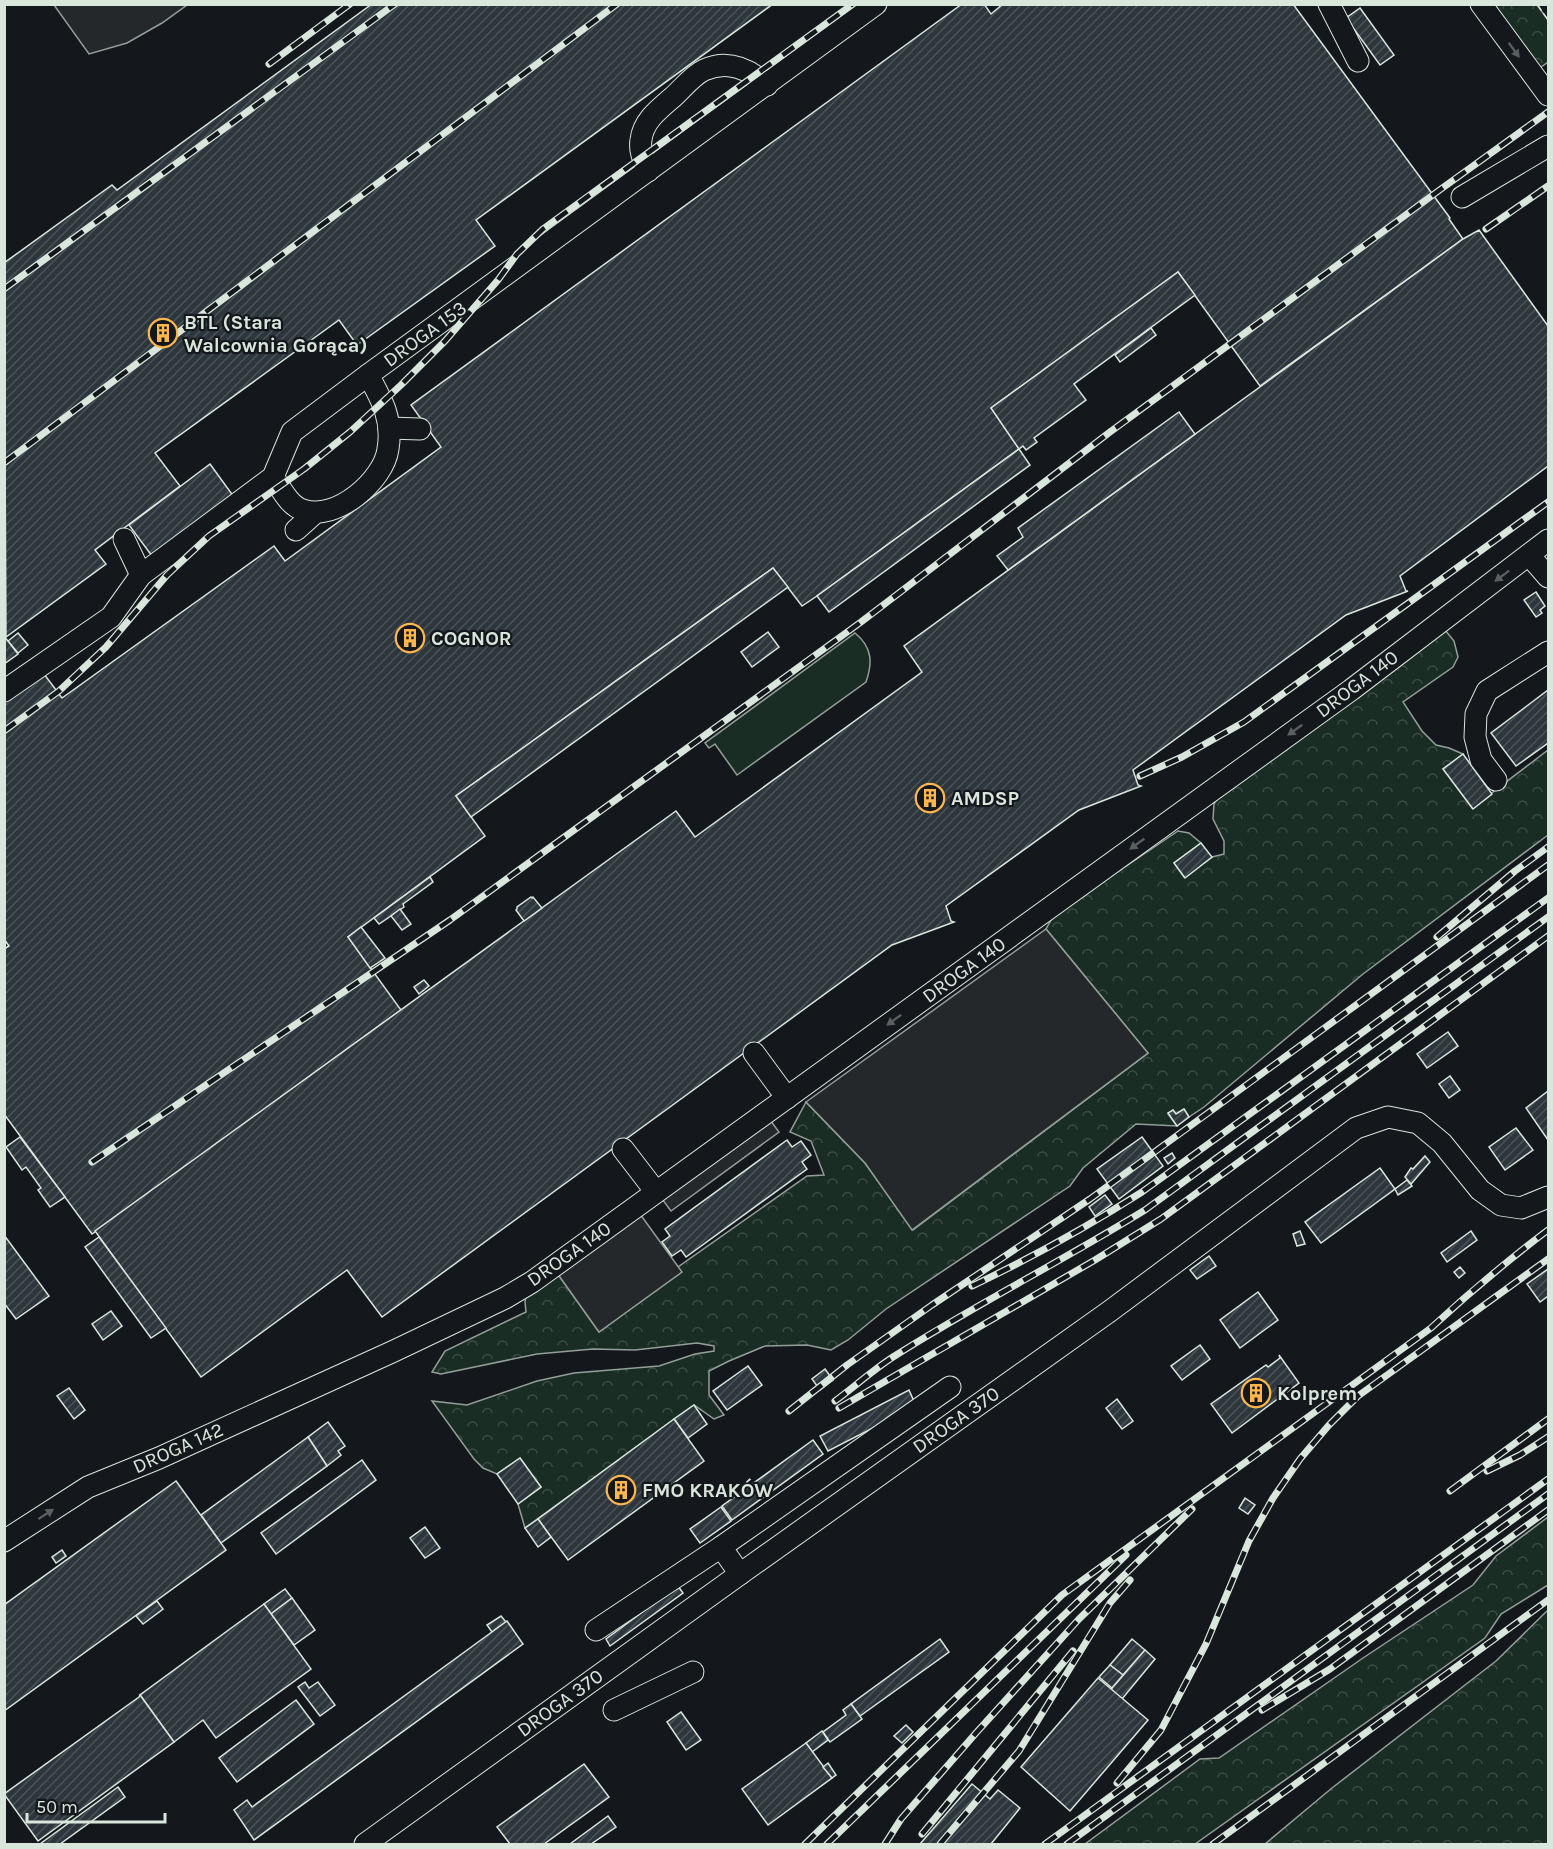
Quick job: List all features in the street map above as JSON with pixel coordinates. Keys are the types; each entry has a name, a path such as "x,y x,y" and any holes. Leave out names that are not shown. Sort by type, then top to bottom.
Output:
{"lane":[{"name":"DROGA 153","path":"273,477 292,432 876,4"},
{"path":"1329,4 1358,61"},
{"path":"1481,4 1545,84"},
{"path":"648,171 641,154 640,140 645,125 655,113 703,70 721,65 739,66 753,73 767,85"},
{"path":"1462,196 1548,146"},
{"path":"4,691 111,617 141,575 273,477 291,502 302,510 315,513 331,511 345,505 379,474 388,451 389,428 385,405 368,375"},
{"path":"389,428 420,429"},
{"path":"296,530 315,513"},
{"path":"124,539 141,575"},
{"name":"DROGA 140","path":"358,1366 523,1287 1351,690 1548,540"},
{"path":"1530,555 1548,577"},
{"path":"1496,780 1481,760 1475,737 1476,714 1487,691 1548,651"},
{"path":"754,1053 787,1098"},
{"name":"DROGA 370","path":"365,1845 1110,1311 1356,1128 1388,1117 1418,1123 1442,1143 1480,1190 1501,1205 1521,1208 1548,1197"},
{"path":"623,1149 656,1192"},
{"name":"DROGA 142","path":"4,1541 88,1487 159,1458 358,1366"},
{"path":"596,1630 721,1547 950,1387"},
{"path":"721,1547 740,1574"},
{"path":"614,1710 693,1672"}],"green space":[{"path":"1495,5 1537,5 1548,20 1548,62 1541,67 1531,64"},
{"path":"1445,630 1454,641 1458,657 1453,667 1403,702 1422,731 1436,745 1463,754 1443,769 1472,808 1548,750 1548,835 1363,974 1204,1107 1189,1117 1184,1109 1176,1114 1173,1110 1168,1114 1177,1126 1136,1124 1083,1168 1070,1186 886,1309 848,1340 831,1350 807,1345 765,1346 709,1371 709,1395 724,1415 714,1419 694,1405 525,1528 518,1504 541,1487 520,1458 497,1474 483,1468 432,1401 467,1405 537,1381 574,1373 659,1366 695,1354 714,1351 714,1346 697,1343 635,1350 593,1349 537,1354 441,1374 432,1372 445,1351 526,1312 526,1294 557,1273 599,1332 681,1272 678,1267 807,1176 824,1175 811,1141 790,1132 806,1102 865,1163 913,1230 1148,1053 1046,929 1054,915 1178,831 1189,833 1201,843 1174,863 1184,877 1212,857 1224,854 1224,841 1213,819 1214,804 1222,791"},
{"path":"855,633 861,638 870,655 870,668 866,682 737,775 715,744 709,748 705,743"},
{"path":"1548,1517 1548,1585 1501,1614 1485,1638 1195,1844 1085,1844 1200,1759 1219,1758 1473,1585 1496,1556"},
{"path":"1548,1610 1548,1844 1265,1844 1332,1788 1496,1661"}],"shaded area":[{"path":"54,5 187,5 162,23 127,43 89,54"},
{"path":"1046,929 1148,1053 912,1230 865,1163 806,1102"},
{"path":"770,1120 779,1132 671,1211 662,1199"},
{"path":"640,1214 682,1272 599,1332 557,1273"}],"building":[{"name":"BTL (Stara Walcownia Gorąca)","path":"372,4 773,4 476,220 495,246 357,345 339,320 155,453 180,486 95,550 106,564 6,637 4,263 112,185 117,190"},
{"name":"COGNOR","path":"962,4 984,4 991,14 1003,4 1293,4 1463,239 1260,386 1178,272 991,408 1019,449 817,596 802,606 773,568 456,796 485,836 348,937 401,1010 92,1234 4,1114 4,949 9,946 4,939 4,697 41,670 62,698 274,546 285,561 441,447 411,405"},
{"path":"1360,8 1394,55 1380,65 1346,18"},
{"name":"AMDSP","path":"1479,230 1548,326 1548,466 1400,576 1408,591 1346,615 1133,770 1138,785 1141,786 1079,810 946,906 951,921 954,922 892,945 382,1317 347,1270 201,1377 95,1231 676,811 695,837 922,672 904,646 1463,239"},
{"path":"1178,272 1195,295 1074,384 1086,400 1034,438 1037,442 1026,450 1023,446 1019,449 991,408"},
{"path":"1151,328 1156,335 1120,362 1115,355"},
{"path":"1179,412 1195,434 1008,570 997,556 1023,537 1018,528"},
{"path":"1019,449 1030,465 829,612 817,596"},
{"path":"210,464 234,497 152,556 129,525"},
{"path":"773,568 788,587 471,817 456,796"},
{"path":"1536,592 1545,606 1540,610 1542,613 1536,617 1524,600"},
{"path":"768,632 779,647 752,667 741,652"},
{"path":"18,633 28,645 18,653 8,641"},
{"path":"4,636 18,654 4,664"},
{"path":"1548,690 1548,743 1516,766 1491,733"},
{"path":"1463,754 1492,794 1473,809 1443,769"},
{"path":"1201,843 1212,857 1185,878 1174,863"},
{"path":"430,877 433,882 403,904 404,907 379,924 374,918"},
{"path":"531,897 542,908 524,921 516,910"},
{"path":"400,909 411,924 402,930 391,916"},
{"path":"361,927 385,958 370,968 348,937"},
{"path":"424,980 429,986 419,994 414,987"},
{"path":"1448,1032 1458,1046 1427,1068 1417,1054"},
{"path":"1450,1076 1460,1090 1449,1098 1439,1084"},
{"path":"1548,1091 1548,1140 1526,1108"},
{"path":"1184,1109 1189,1117 1177,1126 1168,1113 1173,1110 1176,1114"},
{"path":"1516,1128 1533,1150 1505,1170 1489,1147"},
{"path":"20,1137 65,1197 50,1207 38,1190 41,1188 26,1167 22,1170 6,1147"},
{"path":"1142,1137 1163,1166 1119,1199 1097,1169"},
{"path":"787,1140 792,1147 801,1141 811,1155 802,1162 807,1169 686,1257 681,1250 672,1256 662,1242 670,1236 665,1229"},
{"path":"1172,1153 1175,1158 1168,1164 1164,1158"},
{"path":"1425,1156 1430,1162 1411,1184 1405,1177 1411,1168 1413,1169"},
{"path":"1380,1168 1395,1189 1321,1243 1305,1222"},
{"path":"1407,1180 1412,1186 1398,1195 1395,1189"},
{"path":"1105,1195 1112,1204 1095,1216 1089,1207"},
{"path":"1300,1231 1305,1244 1297,1246 1293,1234"},
{"path":"1471,1231 1477,1240 1447,1262 1441,1253"},
{"path":"4,1235 49,1296 16,1319 4,1303"},
{"path":"99,1237 166,1328 151,1338 85,1247"},
{"path":"1209,1256 1216,1266 1197,1279 1190,1270"},
{"path":"1460,1267 1465,1273 1459,1278 1454,1272"},
{"path":"1548,1269 1548,1296 1540,1302 1527,1284"},
{"path":"1258,1292 1278,1320 1240,1348 1220,1320"},
{"path":"111,1311 122,1326 103,1340 92,1324"},
{"path":"1200,1345 1210,1359 1182,1380 1171,1366"},
{"name":"Kolprem","path":"1279,1355 1299,1383 1232,1433 1211,1404 1266,1365 1268,1367 1280,1358"},
{"path":"748,1366 762,1385 727,1410 713,1391"},
{"path":"825,1369 833,1380 820,1390 812,1379"},
{"path":"69,1388 85,1410 74,1419 57,1396"},
{"path":"909,1390 916,1406 828,1451 820,1436"},
{"path":"1117,1399 1133,1421 1122,1429 1106,1408"},
{"path":"694,1405 707,1424 688,1438 674,1419"},
{"name":"FMO KRAKÓW","path":"674,1419 704,1461 568,1560 538,1519"},
{"path":"328,1422 345,1446 338,1451 341,1455 327,1466 308,1437"},
{"path":"308,1437 327,1466 221,1543 201,1515"},
{"path":"813,1440 823,1454 732,1520 722,1506"},
{"path":"520,1458 541,1487 518,1504 497,1474"},
{"path":"362,1460 376,1480 276,1554 261,1533"},
{"path":"176,1481 226,1550 4,1711 4,1605"},
{"path":"1245,1498 1255,1505 1248,1514 1239,1508"},
{"path":"721,1507 731,1521 700,1543 690,1529"},
{"path":"538,1519 551,1537 538,1547 525,1528"},
{"path":"425,1527 440,1548 425,1558 410,1538"},
{"path":"62,1550 66,1556 56,1563 52,1557"},
{"path":"678,1586 683,1593 610,1646 606,1639"},
{"path":"285,1589 292,1598 271,1614 264,1604"},
{"path":"292,1598 315,1630 294,1645 271,1614"},
{"path":"157,1601 163,1609 143,1624 136,1616"},
{"path":"264,1604 311,1669 216,1738 203,1720 174,1742 140,1695"},
{"path":"501,1616 506,1622 492,1632 487,1625"},
{"path":"507,1621 523,1644 254,1840 234,1810 247,1800 252,1807"},
{"path":"940,1639 949,1652 860,1716 851,1704"},
{"path":"1132,1639 1145,1650 1123,1675 1110,1665"},
{"path":"1145,1650 1155,1659 1122,1699 1111,1690"},
{"path":"1110,1665 1123,1675 1112,1688 1099,1677"},
{"path":"1098,1678 1148,1720 1070,1811 1021,1767"},
{"path":"305,1682 309,1688 318,1682 335,1705 320,1716 298,1687"},
{"path":"140,1695 174,1742 38,1841 4,1794"},
{"path":"296,1700 314,1724 237,1782 219,1758"},
{"path":"851,1704 862,1719 830,1742 823,1732 846,1715 843,1710"},
{"path":"681,1712 701,1740 686,1750 667,1722"},
{"path":"906,1725 913,1732 902,1743 894,1736"},
{"path":"822,1731 828,1740 812,1752 806,1743"},
{"path":"806,1743 832,1778 768,1825 742,1789"},
{"path":"828,1763 836,1775 832,1778 823,1767"},
{"path":"584,1764 609,1797 544,1844 510,1844 497,1827"},
{"path":"972,1784 990,1799 998,1790 1020,1808 991,1844 920,1844"},
{"path":"118,1787 125,1797 60,1844 40,1844"},
{"path":"608,1816 616,1827 591,1844 570,1844"}],"railway":[{"path":"269,64 350,4"},
{"path":"4,289 395,4"},
{"path":"4,463 617,4"},
{"path":"4,731 59,691 106,647 167,575 209,536 304,469 350,432 401,385 445,341 498,280 517,254 543,229 853,4"},
{"path":"92,1162 450,920 861,622 1110,432 1548,112"},
{"path":"1486,229 1548,186"},
{"path":"1140,776 1182,757 1244,722 1548,502"},
{"path":"1437,937 1515,871 1548,847"},
{"path":"789,1411 847,1365 932,1305 1090,1199 1548,865"},
{"path":"972,1286 1058,1242 1142,1192 1548,898"},
{"path":"835,1401 886,1362 924,1338 1145,1210 1548,917"},
{"path":"839,1408 1095,1260 1161,1219 1548,936"},
{"path":"805,1844 1062,1595 1431,1328 1548,1230"},
{"path":"1117,1783 1161,1730 1206,1644 1249,1541 1273,1498 1300,1459 1358,1396 1548,1259"},
{"path":"1450,1491 1548,1419"},
{"path":"1487,1471 1520,1455 1548,1437"},
{"path":"1045,1844 1548,1479"},
{"path":"1067,1844 1548,1494"},
{"path":"885,1844 901,1819 1079,1619 1192,1509"},
{"path":"1262,1710 1330,1669 1548,1510"},
{"path":"827,1844 1126,1555"},
{"path":"940,1844 1019,1751 1110,1603 1130,1580"},
{"path":"1213,1844 1548,1600"},
{"path":"922,1834 1073,1651"}],"fence":[{"path":"1537,4 1548,20"}],"place":[{"name":"BTL (Stara Walcownia Gorąca)","path":"163,333"},
{"name":"COGNOR","path":"410,638"},
{"name":"AMDSP","path":"930,798"},
{"name":"Kolprem","path":"1256,1393"},
{"name":"FMO KRAKÓW","path":"621,1490"}]}
